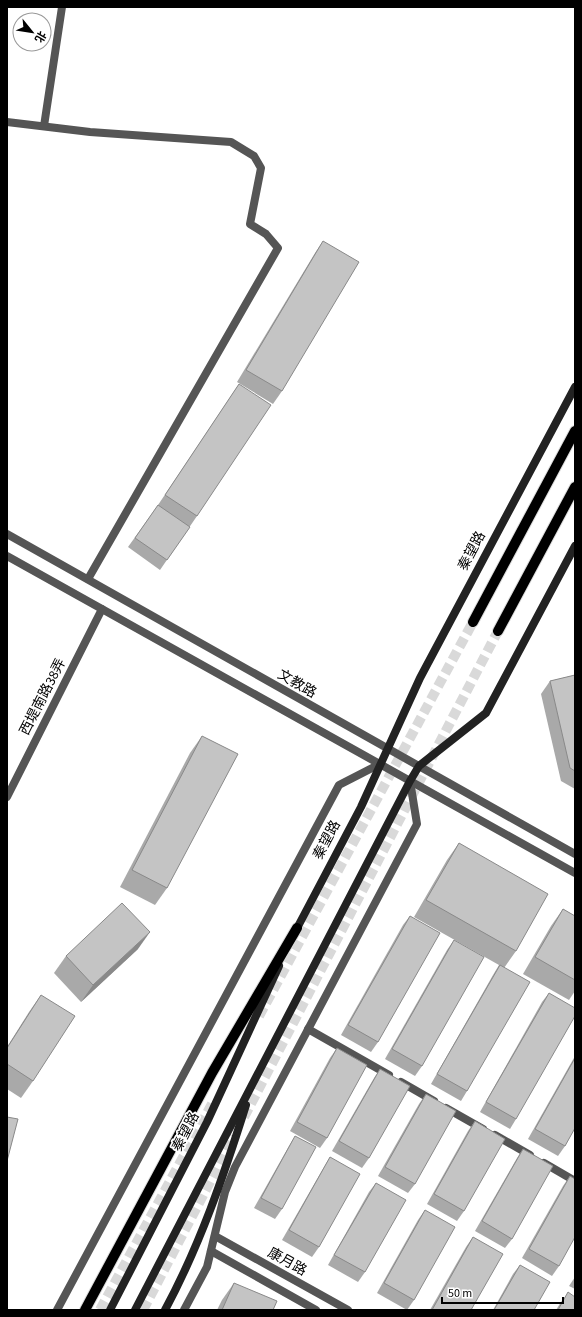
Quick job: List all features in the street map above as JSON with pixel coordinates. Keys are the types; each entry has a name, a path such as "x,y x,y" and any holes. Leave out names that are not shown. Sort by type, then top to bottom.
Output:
{"main road":[{"name":"秦望路","path":"110,1310 207,1122 297,928 360,807 420,678 575,387"},
{"path":"472,622 575,431"},
{"path":"498,631 575,488"},
{"path":"135,1310 410,781 419,766 486,713 575,546"},
{"path":"85,1310 212,1073 297,928"},
{"path":"165,1310 176,1289 223,1179 253,1083"}],"street":[{"path":"44,126 62,7"},
{"path":"7,122 90,132 231,142 254,156 261,168 250,224 266,234 278,248 88,579"},
{"name":"文教路","path":"7,534 575,854"},
{"name":"文教路","path":"7,556 575,873"},
{"name":"西堤南路38弄","path":"7,797 102,609"},
{"path":"57,1310 339,785 380,764"},
{"path":"184,1310 207,1267 225,1192 235,1167 417,824 410,781"},
{"path":"308,1029 575,1181"},
{"name":"康月路","path":"215,1236 348,1310"},
{"name":"康月路","path":"211,1251 316,1310"}],"building":[{"path":"323,241 359,262 282,391 246,370"},
{"path":"239,384 271,405 197,516 165,495"},
{"path":"158,505 190,527 167,560 135,538"},
{"path":"575,675 575,771 570,768 550,681"},
{"path":"202,736 238,754 167,888 132,870"},
{"path":"459,843 548,894 516,951 426,900"},
{"path":"122,903 150,932 93,985 66,956"},
{"path":"563,909 575,916 575,980 535,957"},
{"path":"410,916 440,933 378,1042 348,1025"},
{"path":"454,940 484,957 422,1066 392,1049"},
{"path":"500,965 530,982 467,1091 437,1074"},
{"path":"549,993 575,1008 575,1016 516,1119 486,1102"},
{"path":"41,995 75,1016 33,1081 7,1064 7,1048"},
{"path":"337,1048 367,1065 327,1138 297,1122"},
{"path":"575,1058 575,1128 565,1146 535,1129"},
{"path":"380,1069 410,1086 369,1158 339,1141"},
{"path":"426,1094 456,1111 415,1184 385,1167"},
{"path":"7,1117 18,1119 7,1161"},
{"path":"475,1121 505,1139 464,1211 434,1194"},
{"path":"295,1136 316,1147 282,1209 261,1198"},
{"path":"523,1149 553,1166 512,1239 482,1221"},
{"path":"330,1157 360,1174 319,1247 289,1230"},
{"path":"570,1176 575,1179 575,1237 559,1266 529,1249"},
{"path":"376,1183 406,1200 365,1272 334,1255"},
{"path":"425,1210 455,1227 414,1300 384,1283"},
{"path":"473,1237 503,1254 471,1310 432,1310"},
{"path":"520,1265 550,1282 534,1310 494,1310"},
{"path":"234,1283 277,1301 273,1310 222,1310"},
{"path":"568,1292 575,1297 575,1310 558,1310"}],"tunnel":[{"path":"259,1016 473,622"},
{"path":"244,1117 498,631"},
{"path":"100,1310 212,1104"},
{"path":"143,1310 234,1136"}]}
